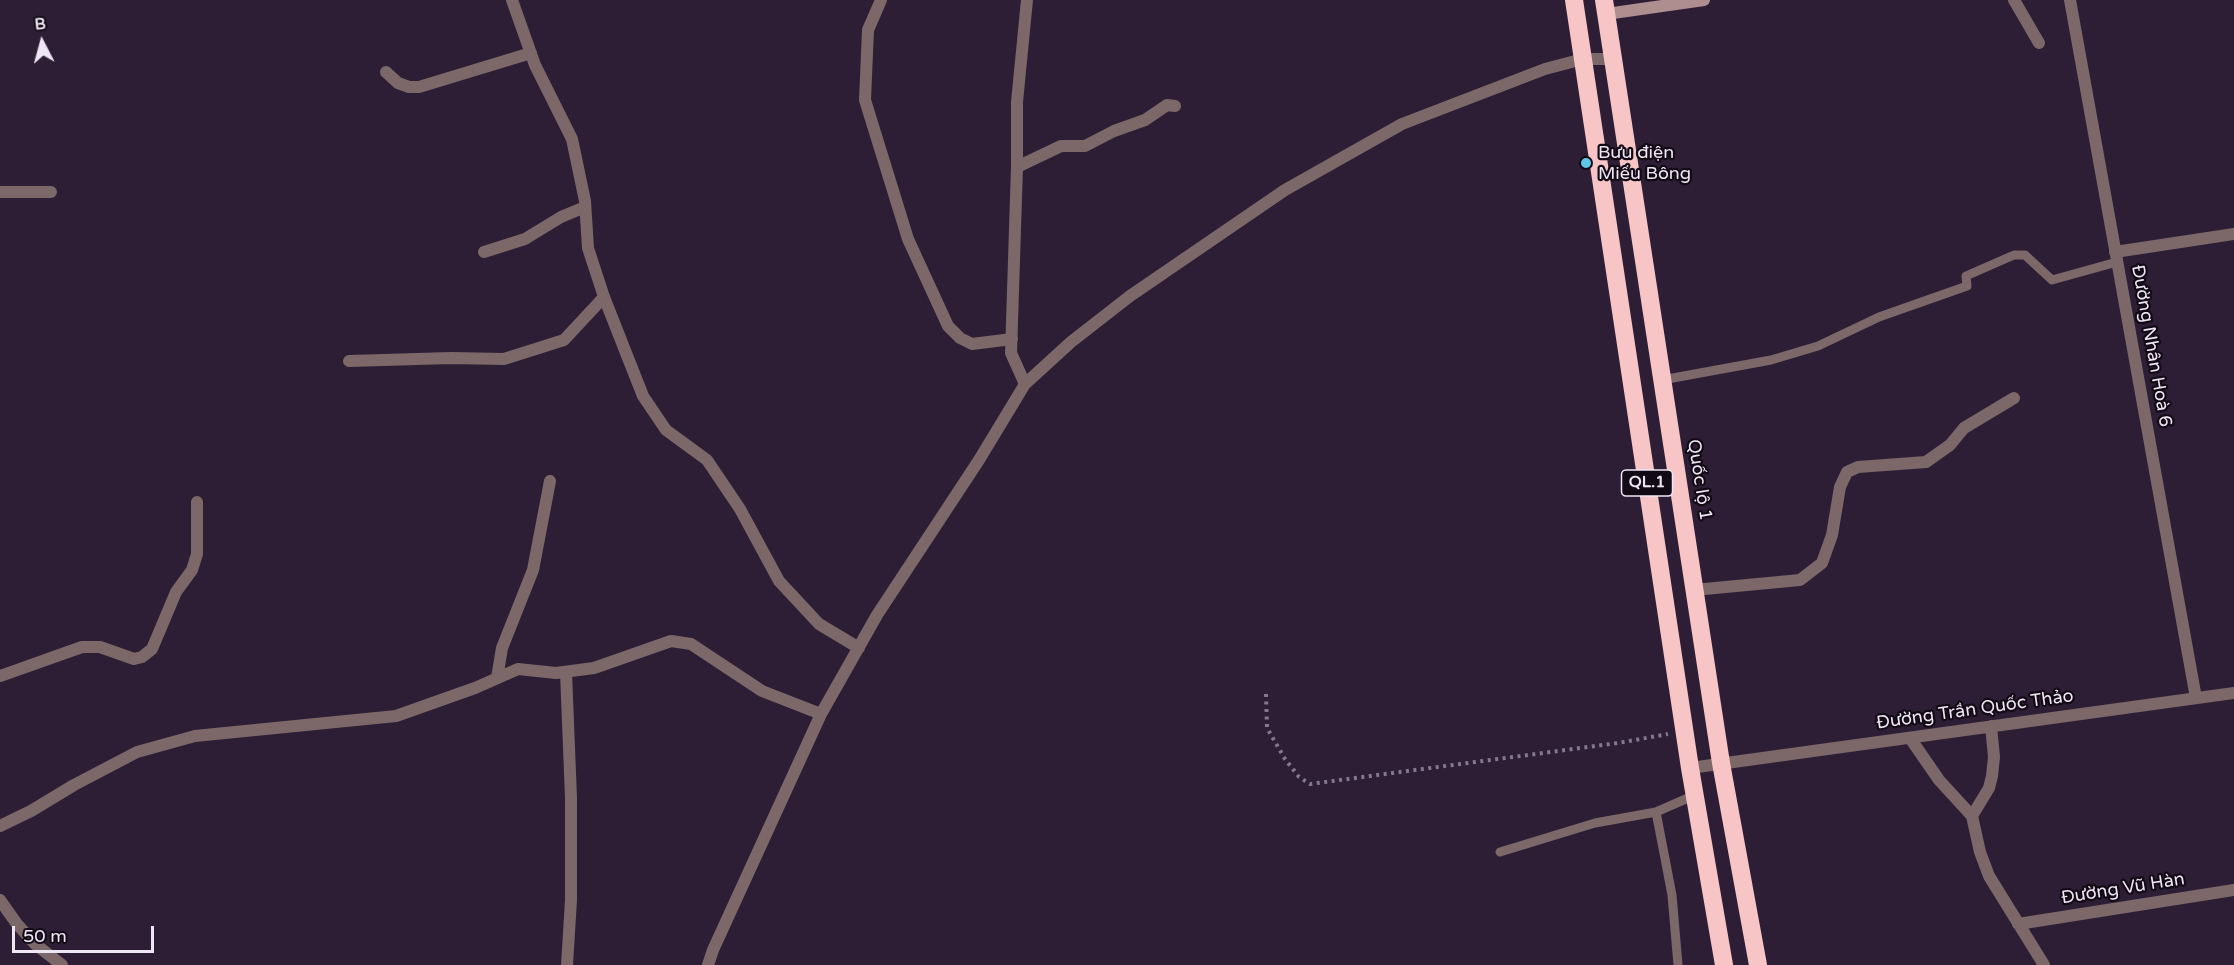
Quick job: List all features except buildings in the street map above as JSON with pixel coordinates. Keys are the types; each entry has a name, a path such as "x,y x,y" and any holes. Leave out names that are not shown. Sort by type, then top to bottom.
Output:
{"highway":[{"name":"QL.1","path":"1574,0 1684,731 1724,965"},
{"name":"Quốc lộ 1","path":"1605,7 1721,763 1758,965"}],"street":[{"path":"512,0 531,53 572,138 585,207 588,248 604,297 643,396 666,430 707,460 740,509 779,581 819,624 859,648"},
{"path":"881,0 868,30 865,100 908,239 948,327 960,338 972,344 1012,339"},
{"path":"1025,384 1011,353 1017,102 1027,0"},
{"path":"1605,7 1704,0"},
{"path":"2014,0 2039,43"},
{"name":"Đường Nhân Hoà 6","path":"2070,0 2196,698"},
{"path":"386,72 398,83 409,87 419,87 531,53"},
{"path":"708,965 821,714 877,615 980,460 1025,384 1071,342 1130,296 1285,190 1402,124 1545,69 1583,59 1613,59"},
{"path":"1017,166 1061,146 1085,146 1114,131 1145,120 1167,105 1175,106"},
{"path":"0,192 51,192"},
{"path":"484,252 525,238 561,217 585,207"},
{"path":"2116,257 2234,234"},
{"path":"350,361 504,359 564,340 604,297"},
{"path":"1695,590 1800,580 1822,563 1833,535 1840,487 1847,472 1858,467 1926,462 1950,444 1964,428 2014,398"},
{"path":"497,678 502,648 533,570 550,481"},
{"path":"0,676 82,647 100,647 134,659 142,657 152,649 176,592 192,570 197,554 197,502"},
{"path":"0,826 137,752 195,736 396,716 518,669 566,672 594,668 671,641 691,644 762,691 821,714"},
{"path":"566,672 571,798 571,900 567,965"},
{"name":"Đường Trần Quốc Thảo","path":"1690,768 2234,693"},
{"path":"1972,816 1989,788 1992,776 1994,757 1991,726"},
{"path":"1911,738 1939,780 1972,816 1984,864 2044,965"},
{"name":"Đường Vũ Hàn","path":"2018,924 2234,890"},
{"path":"0,900 35,944 62,965"}],"lane":[{"path":"1662,380 1771,360 1818,346 1879,317 1967,286 1966,276 2014,255 2025,255 2052,280 2116,257"},
{"path":"1500,852 1595,823 1656,812 1695,795"},
{"path":"1656,812 1672,895 1678,965"}],"path":[{"path":"1266,694 1267,728 1285,759 1299,777 1310,784 1618,743 1684,731"}],"place":[{"name":"Bưu điện Miếu Bông","path":"1586,163"}]}
